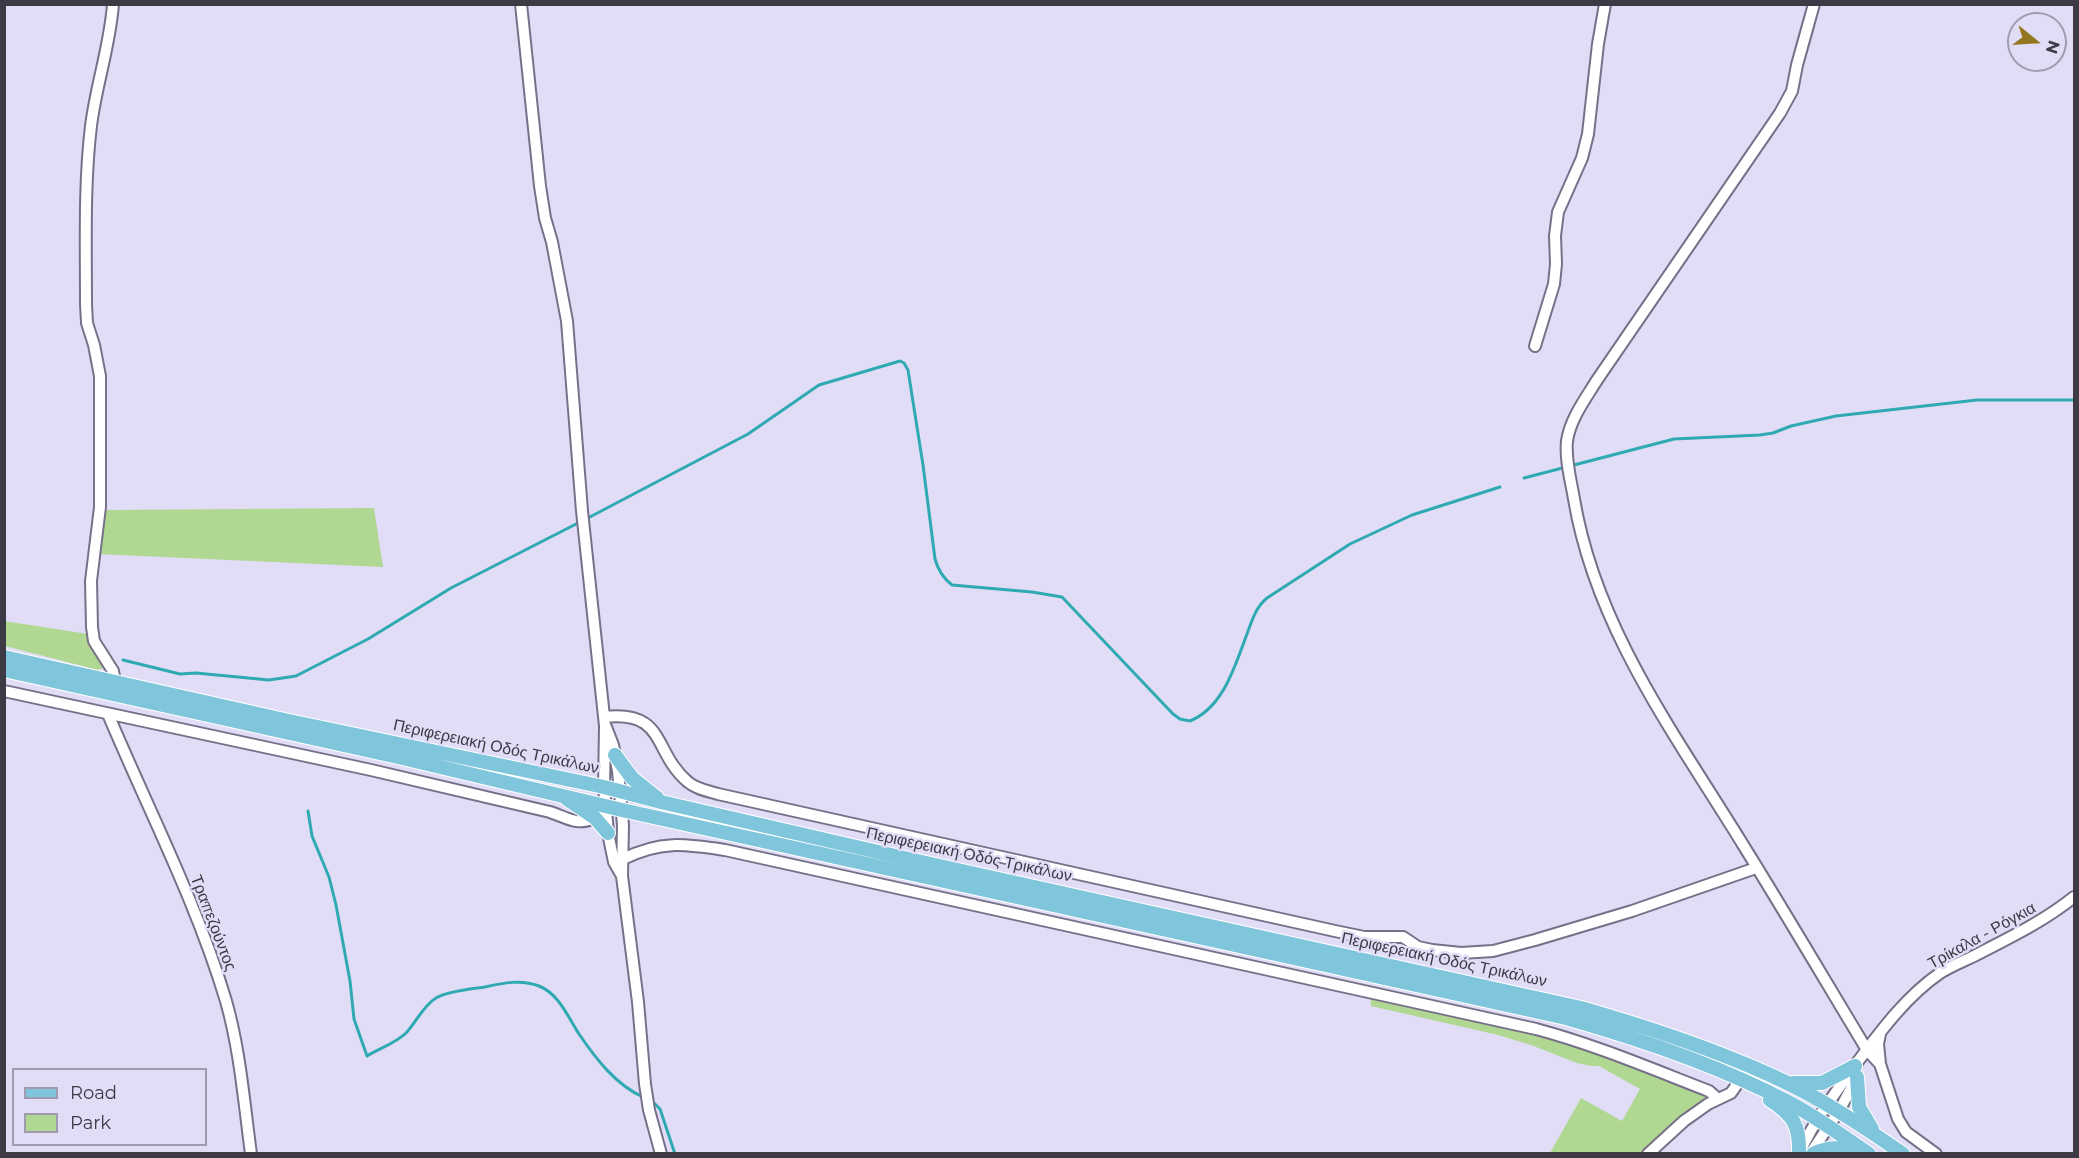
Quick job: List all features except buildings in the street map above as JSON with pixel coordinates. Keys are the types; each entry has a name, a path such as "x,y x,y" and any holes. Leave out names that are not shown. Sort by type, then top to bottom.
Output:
{"main road":[{"name":"Περιφερειακή Οδός Τρικάλων","path":"4,657 289,721 620,790 661,802 926,863 1548,1000 1635,1024 1725,1057 1784,1082 1833,1108 1903,1154"},
{"name":"Περιφερειακή Οδός Τρικάλων","path":"4,670 622,810 1537,1010 1651,1044 1743,1082 1787,1101 1824,1122 1867,1152"},
{"path":"615,755 632,778 661,802"},
{"path":"560,795 595,818 608,833"},
{"path":"1784,1082 1811,1085 1822,1083 1860,1063 1859,1107 1877,1136"},
{"path":"1743,1082 1781,1108 1793,1120 1799,1140 1799,1154"},
{"path":"1811,1154 1836,1147 1867,1152"}],"street":[{"path":"113,4 89,148 86,304 87,323 100,376 100,507 91,581 92,627 94,641 113,671 115,681"},
{"path":"521,4 540,186 567,321 582,511 604,722 604,787 608,833 614,862 622,876"},
{"path":"1535,346 1554,284 1558,212 1582,158 1588,134 1605,4"},
{"path":"1814,4 1792,91 1780,113 1588,394 1572,425 1568,440 1568,454 1577,515 1591,565 1630,661 1654,704 1756,868 1860,1063 1880,1064"},
{"path":"4,691 402,777 550,812 578,822 595,818"},
{"name":"Τραπεζούντος","path":"108,714 177,870 221,986 235,1041 251,1154"},
{"path":"604,722 620,715 639,719 656,733 669,759 689,783 718,794 1335,931 1364,937 1403,937 1418,946 1432,950 1482,952 1511,947 1632,911 1756,868"},
{"path":"604,722 611,738 620,790 622,876 638,1002 645,1084 649,1110 661,1154"},
{"path":"623,859 653,847 693,846 725,850 1007,911 1536,1029 1598,1047 1709,1091 1718,1099"},
{"name":"Τρίκαλα - Ρόγκια","path":"1799,1154 1824,1122 1881,1030 1914,995 1941,973 2027,929 2057,911 2074,897"},
{"path":"1881,1030 1878,1044 1880,1064 1902,1126 1914,1139 1936,1154"},
{"path":"1648,1154 1684,1121 1731,1093 1743,1082"},
{"name":"Τρίκαλα - Ρόγκια","path":"1811,1154 1824,1122"}],"green space":[{"path":"374,508 383,567 97,554 103,510"},
{"path":"4,621 88,634 95,655 104,663 103,668 98,670 5,646"},
{"path":"1371,999 1428,1008 1556,1038 1709,1093 1709,1099 1686,1112 1641,1153 1550,1153 1581,1098 1622,1121 1640,1089 1599,1066 1577,1063 1498,1035 1371,1006"}],"waterway":[{"path":"586,519 748,434 819,385 900,361 908,370 935,559 943,577 952,585 1062,597 1173,714 1180,719 1190,721 1202,715 1212,706 1227,684 1255,614 1267,598 1350,544 1412,515 1500,487"},
{"path":"1524,478 1674,439 1760,435 1836,416 1977,400 2074,400"},
{"path":"123,660 180,674 196,673 269,680 296,676 368,639 451,588 580,522"},
{"path":"308,811 312,836 329,877 336,905 350,981 354,1019 367,1056 402,1037 428,1005 441,996 505,983 526,983 539,986 552,994 600,1062 624,1086 643,1097"},
{"path":"652,1101 660,1109 675,1154"}]}
